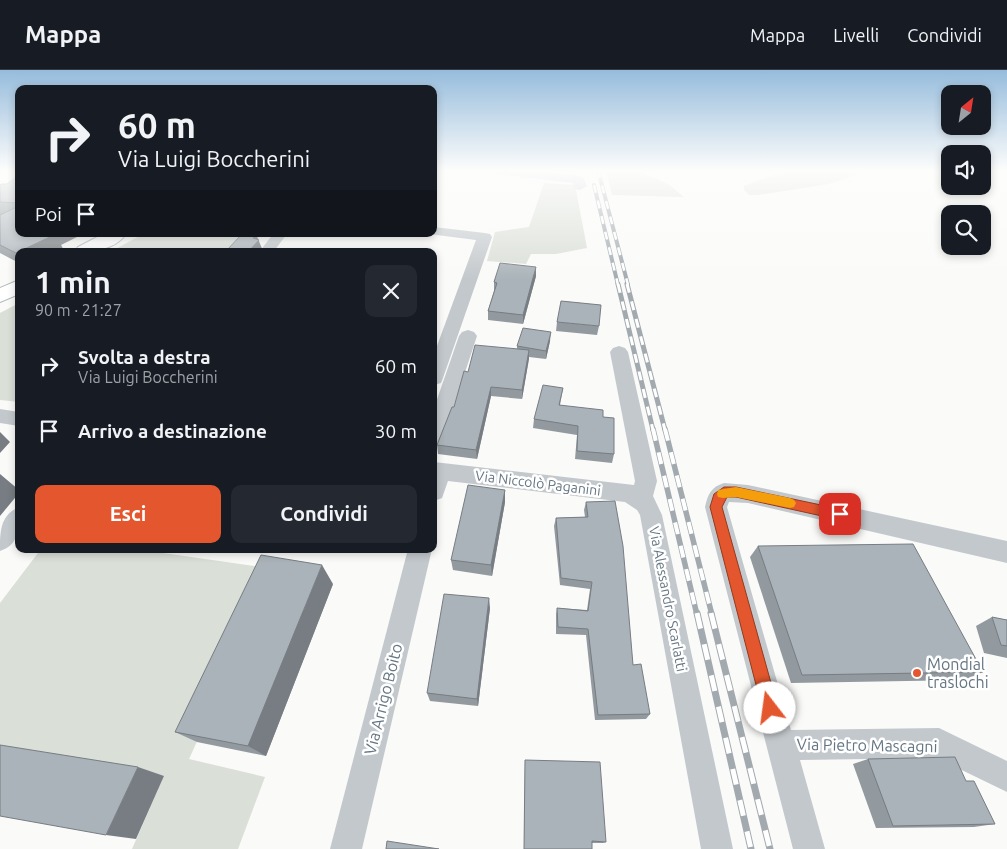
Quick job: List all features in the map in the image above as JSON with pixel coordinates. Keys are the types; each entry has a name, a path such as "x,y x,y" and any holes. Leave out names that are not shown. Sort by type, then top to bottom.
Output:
{"street":[{"path":"437,231 485,237 437,370"},
{"path":"91,248 111,237"},
{"path":"269,248 278,237"},
{"path":"0,296 15,288"},
{"path":"437,427 468,336"},
{"path":"619,352 646,481 641,499"},
{"path":"0,416 15,418"},
{"name":"Via Niccolò Paganini","path":"437,478 629,493 641,499"},
{"path":"809,849 716,507 718,498 724,492 748,494 1007,552"},
{"name":"Via Alessandro Scarlatti","path":"641,499 648,507 651,515 718,849"},
{"path":"0,540 15,522"},
{"name":"Via Arrigo Boito","path":"346,849 419,553"},
{"name":"Via Pietro Mascagni","path":"780,744 939,743 1007,777"}],"shaded area":[{"path":"536,206 579,206 587,248 556,254 531,254 526,264 487,261 495,232 529,227"},
{"path":"138,237 246,237 236,248 117,248"},
{"path":"15,305 15,402 0,400 0,313"},
{"path":"38,553 163,553 276,569 189,759 265,777 238,849 132,849 164,776 0,749 0,603"}],"building":[{"path":"15,208 15,237 50,237 27,248 15,248 15,252 0,245 0,215"},
{"path":"239,237 254,237 259,240 252,248 229,248"},
{"path":"500,263 536,267 523,315 488,311 497,283 494,282"},
{"path":"561,301 601,305 599,326 557,322"},
{"path":"523,328 551,332 546,351 517,346"},
{"path":"475,345 529,350 522,390 491,387 476,450 437,445 452,407 454,407 464,371 468,372"},
{"path":"543,385 563,388 559,405 603,410 603,417 614,418 614,454 577,451 578,426 534,419"},
{"path":"468,485 505,490 491,565 451,560"},
{"path":"615,501 623,546 633,665 641,664 650,714 598,715 588,629 558,627 557,608 588,611 592,582 561,578 556,518 588,517 586,502"},
{"path":"913,544 983,672 802,675 758,546"},
{"path":"261,555 322,565 248,746 175,732"},
{"path":"444,594 489,598 477,699 427,693"},
{"path":"992,617 1007,620 1007,646 1001,645"},
{"path":"0,745 138,767 106,835 0,816"},
{"path":"955,757 966,781 974,781 995,824 893,826 868,759"},
{"path":"525,760 600,762 606,842 592,841 592,849 524,849"},
{"path":"387,841 439,849 386,849"}],"railway":[{"path":"599,206 618,285"},
{"path":"607,206 628,285"},
{"path":"618,284 653,430"},
{"path":"627,284 665,430"},
{"path":"653,429 697,615"},
{"path":"665,429 712,615"},
{"path":"697,613 751,849"},
{"path":"711,613 770,849"}],"slow traffic":[{"path":"723,494 724,492 736,492 790,503"}],"place":[{"name":"Mondial traslochi","path":"917,673"}],"route":[{"path":"770,708 716,507 718,498 724,492 736,492 840,514"}]}
